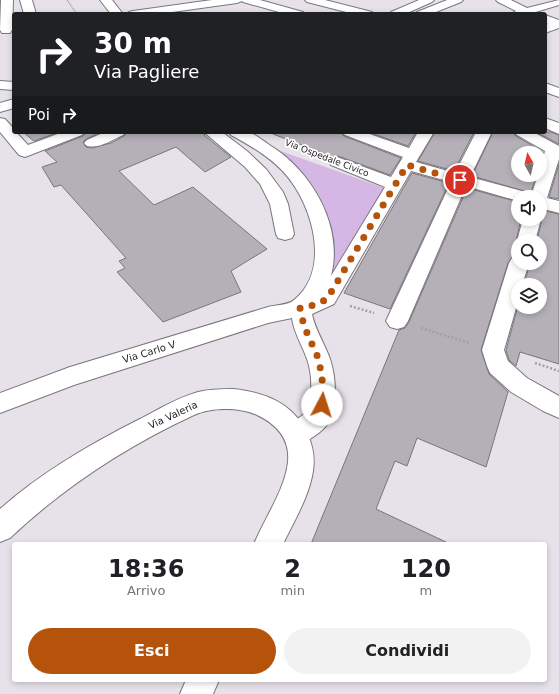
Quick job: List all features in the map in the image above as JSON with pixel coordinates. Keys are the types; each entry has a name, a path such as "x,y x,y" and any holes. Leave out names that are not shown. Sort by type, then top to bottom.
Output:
{"street":[{"path":"7,0 7,30"},
{"path":"26,0 29,12"},
{"path":"106,0 115,12"},
{"path":"172,12 237,0"},
{"path":"247,0 291,12"},
{"path":"311,0 360,12"},
{"path":"358,0 368,7 370,12"},
{"path":"400,12 428,0"},
{"path":"426,12 457,0"},
{"path":"502,0 527,12 551,2"},
{"path":"212,4 216,7 231,12"},
{"path":"311,12 326,4"},
{"path":"547,19 558,24 547,28"},
{"path":"0,85 12,86"},
{"path":"547,88 559,93"},
{"path":"0,108 12,104"},
{"path":"547,123 559,129"},
{"path":"1,124 25,152 72,134"},
{"path":"92,143 113,134"},
{"path":"215,134 241,153 272,189 279,204 285,234"},
{"name":"Via Ospedale Civico","path":"240,134 270,151 286,165 299,179 319,214 325,260 314,292 300,308"},
{"name":"Via Ospedale Civico","path":"263,134 279,140"},
{"path":"354,134 410,160 460,180 511,194"},
{"name":"Via Carlo V","path":"0,404 70,377 268,314 315,305 327,299 425,134"},
{"path":"397,321 460,180 483,134"},
{"path":"526,134 556,150 542,190"},
{"name":"Via Ospedale Civico","path":"337,162 396,185"},
{"path":"547,204 559,207"},
{"path":"517,270 493,350 498,366 519,385 551,404 559,406"},
{"path":"296,435 319,418 324,392 319,360 304,326 300,308"},
{"name":"Via Valeria","path":"0,528 58,481 113,445 180,410 204,401 230,399 251,402 271,409 285,420 296,435 301,453 300,472 294,490 269,542"},
{"path":"196,694 202,682"}],"path":[{"path":"67,0 76,12"},
{"name":"Via Ospedale Civico","path":"279,140 337,162"}],"shaded area":[{"path":"278,150 384,188 330,276 333,258 333,240 324,205 305,174"}],"building":[{"path":"547,132 551,132 559,135 559,144 540,134 547,134"},
{"path":"25,134 53,134 34,141"},
{"path":"84,134 97,134 83,142 86,147 92,148 111,143 126,134 204,134 231,157 205,172 176,147 119,171 154,205 193,187 267,249 231,271 241,292 163,322 117,272 125,268 119,261 126,258 61,185 54,187 42,167 57,162 45,151 83,136"},
{"path":"273,134 342,134 401,158 390,175 338,156 333,157"},
{"path":"374,134 415,134 408,146"},
{"path":"434,134 473,134 454,171 418,161"},
{"path":"492,134 514,134 533,146 511,146 511,182 534,182 532,190 521,190 472,176"},
{"path":"559,164 559,199 549,197"},
{"path":"412,173 449,183 390,309 344,293"},
{"path":"467,188 511,200 511,226 519,226 518,234 511,234 511,258 508,263 481,350 489,374 508,392 486,467 417,438 407,466 395,461 376,509 446,542 312,542 399,330 405,328 409,322"},
{"path":"547,211 559,214 559,364 520,352 516,366 509,360 506,350 516,314 547,314 547,278 526,278 528,270 547,270 547,234 539,234 540,226 547,226"}],"route":[{"path":"322,405 324,392 319,360 304,326 300,308 315,305 327,299 407,165 460,180"}]}
